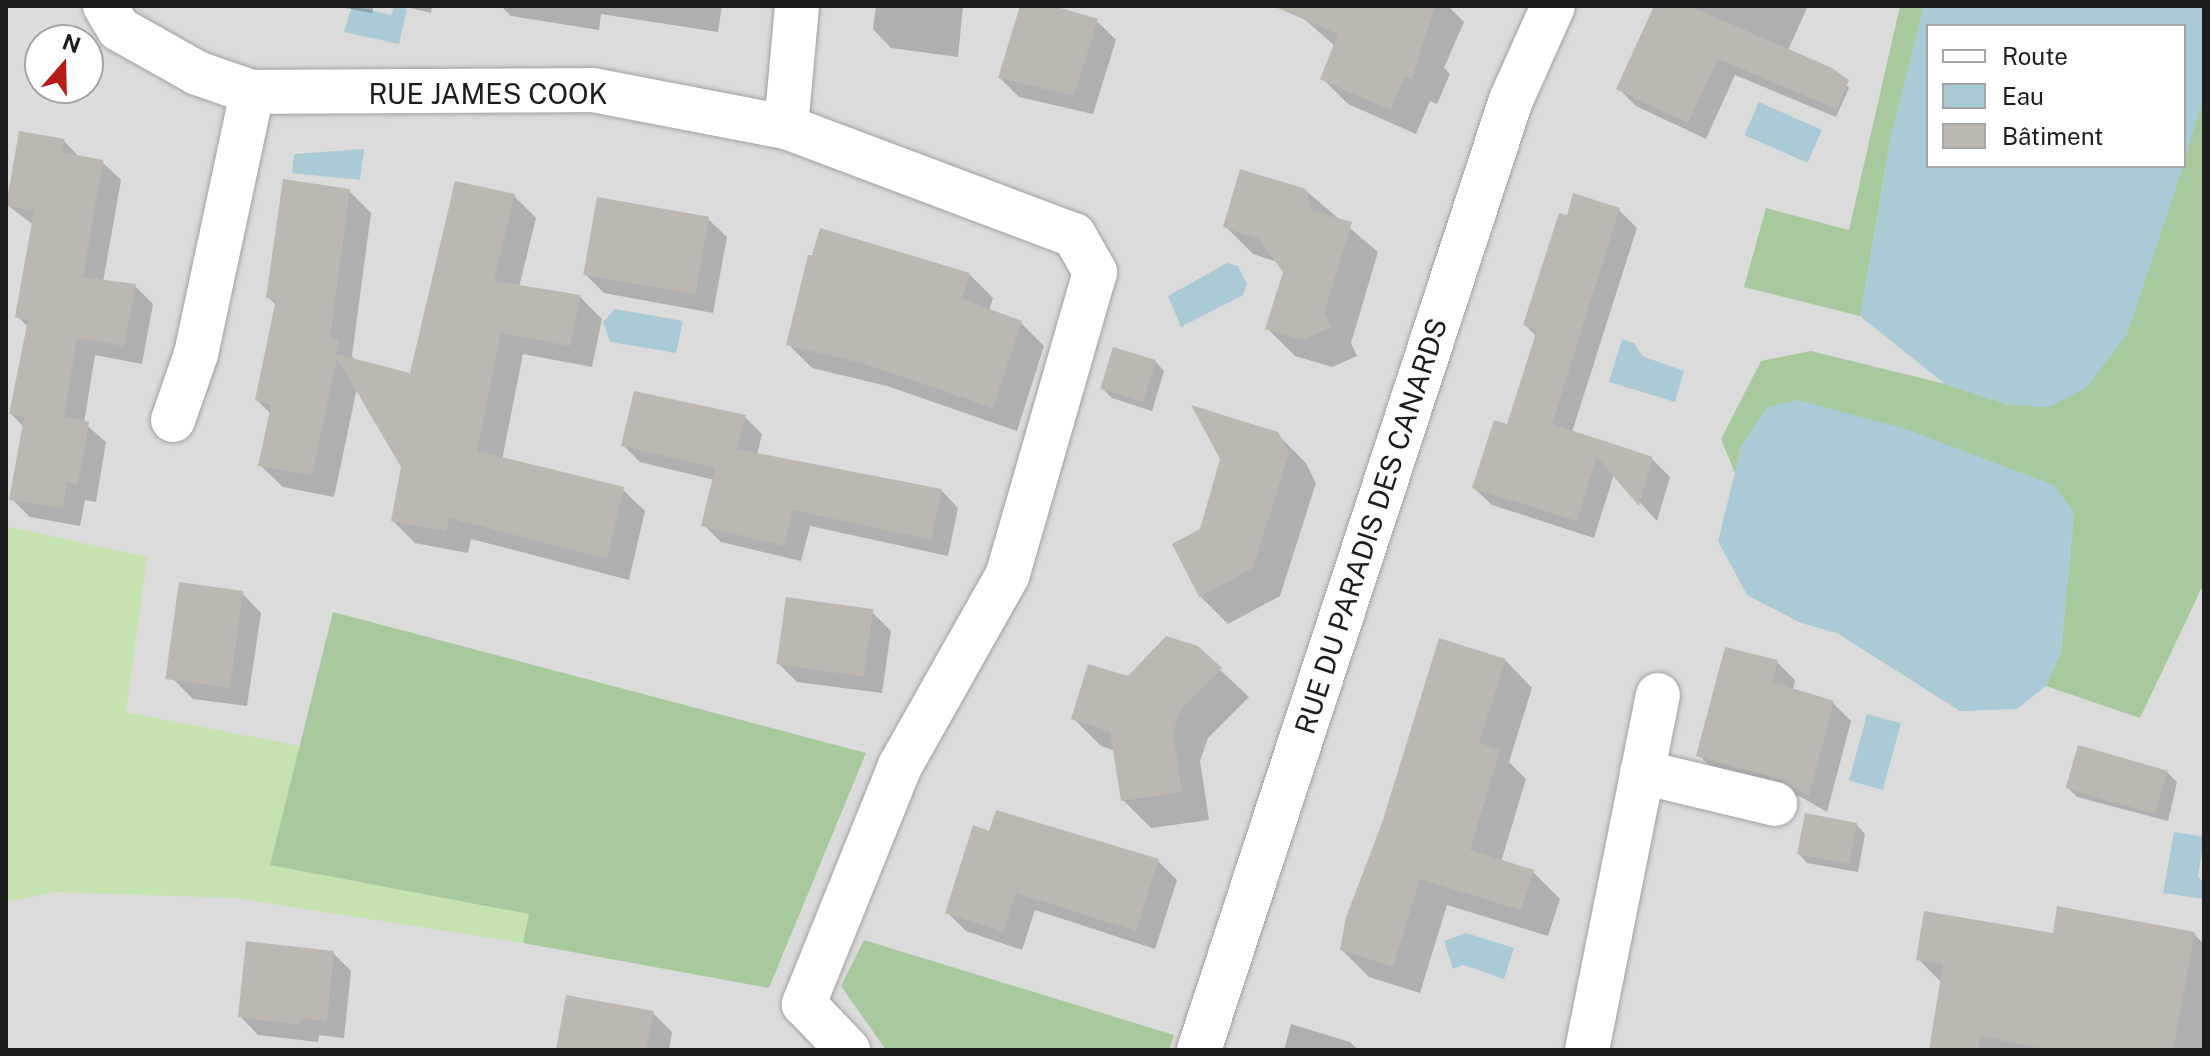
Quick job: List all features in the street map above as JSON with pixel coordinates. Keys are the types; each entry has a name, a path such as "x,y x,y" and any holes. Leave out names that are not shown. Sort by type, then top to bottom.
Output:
{"street":[{"name":"RUE JAMES COOK","path":"105,6 119,29 197,73 252,92 593,90 786,127 1074,235 1095,272 1007,576 900,766 804,1004 848,1050"},
{"path":"786,127 797,6"},
{"name":"RUE DU PARADIS DES CANARDS","path":"1199,1050 1511,100 1553,6"},
{"path":"173,420 196,354 252,92"},
{"path":"1587,1050 1658,695"},
{"path":"1642,772 1775,804"}],"shaded area":[{"path":"6,6 2204,6 2204,1050 6,1050"}],"green space":[{"path":"1900,6 1924,6 1891,137 1860,316 1744,287 1766,208 1849,230"},
{"path":"2204,96 2204,583 2140,718 2046,686 2061,651 2074,513 1742,444 1735,473 1721,439 1761,361 1811,351 1945,384 2009,405 2127,334 2181,168 2186,168 2186,152"},
{"path":"6,526 147,557 126,712 300,746 271,865 530,914 523,943 235,898 56,892 6,902"},
{"path":"333,612 866,753 769,988 523,943 529,914 270,865"},
{"path":"864,940 1174,1035 1169,1050 886,1050 841,986"}],"water":[{"path":"352,6 391,15 394,6 407,9 399,44 344,32"},
{"path":"1924,6 2204,6 2204,96 2186,155 2186,24 1926,24 1926,168 2182,168 2127,334 2086,388 2049,407 2009,405 1945,384 1860,316 1891,137"},
{"path":"1759,102 1822,130 1807,163 1744,135"},
{"path":"364,149 360,180 292,173 294,154"},
{"path":"1227,263 1238,266 1247,284 1243,295 1181,327 1168,296"},
{"path":"615,309 683,321 676,353 610,342 603,322"},
{"path":"1622,339 1634,343 1642,356 1684,371 1675,402 1609,382"},
{"path":"1797,400 1903,428 2054,485 2074,513 2061,651 2046,686 2017,709 1960,711 1837,633 1801,623 1747,595 1718,541 1742,444 1767,407"},
{"path":"1867,714 1901,723 1883,790 1849,781"},
{"path":"2174,832 2204,837 2198,877 2204,882 2204,899 2163,893"},
{"path":"1466,933 1514,948 1504,979 1463,965 1453,969 1444,941"}],"building":[{"path":"1020,6 1054,6 1098,19 1074,96 998,78"},
{"path":"1273,6 1435,6 1412,79 1404,77 1391,110 1320,79 1338,34"},
{"path":"1654,6 1689,6 1832,68 1849,80 1837,109 1718,59 1688,123 1616,89"},
{"path":"19,131 65,139 62,152 103,160 83,277 136,284 124,346 77,338 64,416 89,422 78,484 67,482 63,508 9,500 24,417 9,414 28,320 15,317 34,211 6,206"},
{"path":"1240,169 1306,189 1312,211 1352,222 1324,313 1331,327 1303,340 1265,329 1283,272 1259,239 1223,227"},
{"path":"283,179 350,189 330,338 339,340 336,354 410,373 455,181 515,194 494,281 581,295 570,346 501,333 477,451 624,487 607,559 449,518 446,531 391,521 401,467 337,358 312,475 258,466 271,405 255,400 276,299 266,298"},
{"path":"1573,193 1620,208 1552,424 1653,457 1639,506 1597,457 1577,521 1472,488 1494,420 1507,424 1537,330 1523,325 1559,213 1567,215"},
{"path":"597,197 709,217 696,295 583,275"},
{"path":"820,228 970,273 962,299 1022,321 993,408 861,363 786,345 808,255 812,255"},
{"path":"1113,347 1156,360 1143,402 1100,389"},
{"path":"634,391 746,415 737,449 942,489 931,540 793,510 784,546 701,526 715,468 621,446"},
{"path":"1191,405 1278,432 1289,453 1253,568 1199,597 1172,544 1200,529 1220,459"},
{"path":"179,582 243,591 230,688 165,679"},
{"path":"786,597 873,609 864,677 777,664"},
{"path":"1166,636 1198,646 1222,668 1181,709 1173,732 1182,792 1121,801 1110,732 1071,719 1088,664 1128,676"},
{"path":"1439,638 1506,659 1479,743 1500,750 1470,850 1534,870 1521,910 1420,879 1393,967 1340,950 1346,917 1382,823"},
{"path":"1725,647 1778,660 1772,682 1834,701 1809,796 1781,780 1696,756"},
{"path":"2078,745 2167,771 2155,814 2066,788"},
{"path":"996,810 1159,859 1136,931 1016,893 1003,932 945,913 973,825 989,831"},
{"path":"1805,813 1857,823 1849,864 1797,854"},
{"path":"2057,906 2195,932 2173,1050 2049,1050 1981,1036 1978,1050 1929,1050 1943,964 1916,960 1924,911 2053,933"},
{"path":"246,941 334,951 327,1021 301,1018 300,1025 238,1017"},
{"path":"566,995 654,1011 646,1050 556,1050"}]}
